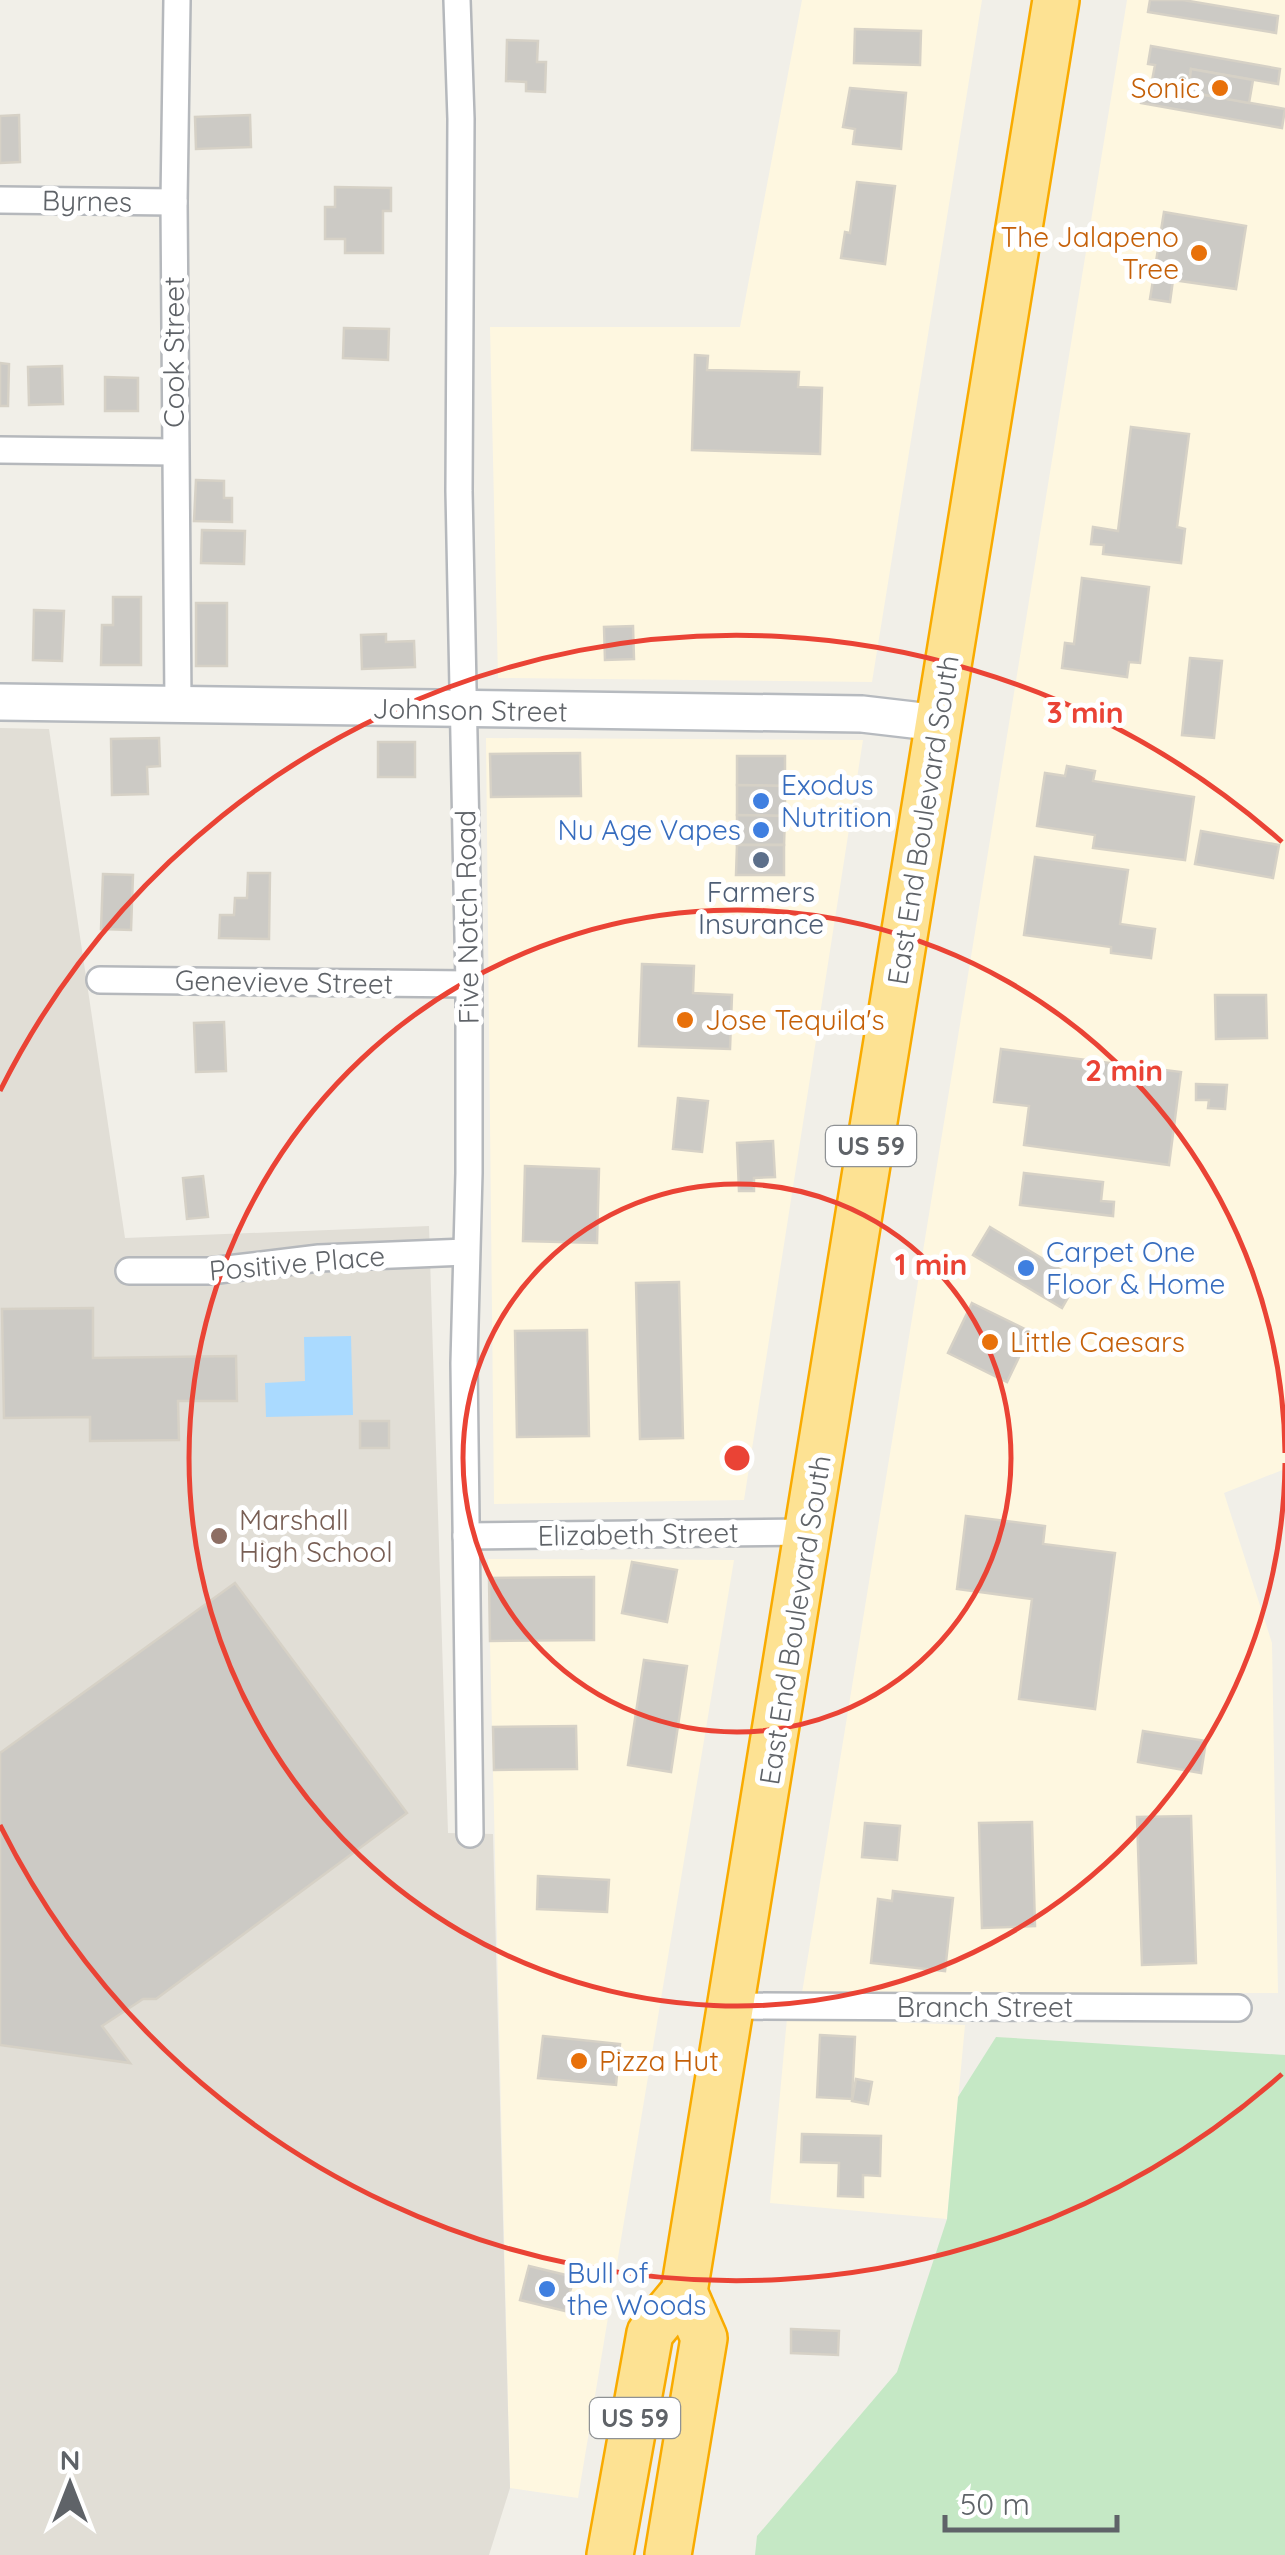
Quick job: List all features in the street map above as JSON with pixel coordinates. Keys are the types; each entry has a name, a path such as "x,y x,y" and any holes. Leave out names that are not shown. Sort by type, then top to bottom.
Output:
{"highway":[{"name":"East End Boulevard South","path":"684,2292 1056,0"},
{"name":"US 59","path":"610,2555 650,2333 684,2292 704,2338 668,2555"}],"street":[{"name":"Cook Street","path":"177,0 174,202 178,704"},
{"name":"Five Notch Road","path":"457,0 461,120 458,490 468,984 466,1536 470,1834"},
{"name":"Byrnes","path":"0,200 174,202"},
{"path":"0,450 175,452"},
{"name":"Johnson Street","path":"0,702 862,714 939,723"},
{"name":"Genevieve Street","path":"100,980 468,984"},
{"name":"Positive Place","path":"129,1271 210,1271 304,1260 466,1252"},
{"name":"Elizabeth Street","path":"466,1536 810,1532"},
{"name":"Branch Street","path":"731,2006 1238,2008"}],"shaded area":[{"path":"802,0 982,0 872,682 498,678 490,327 740,327"},
{"path":"1127,0 1285,0 1285,1469 1224,1493 1272,1643 1278,1993 802,1993"},
{"name":"Marshall High School","path":"0,728 49,729 125,1238 429,1226 448,1833 493,1834 510,2488 489,2555 0,2555"},
{"path":"486,738 863,740 744,1500 494,1504"},
{"path":"488,1559 734,1560 578,2498 510,2488"},
{"path":"787,2018 965,2025 947,2219 770,2203"}],"green space":[{"path":"996,2037 1285,2055 1285,2555 755,2555 757,2536 897,2372 947,2219 958,2097"}],"water":[{"path":"351,1336 353,1415 266,1417 265,1383 305,1381 304,1337"}],"building":[{"path":"1150,0 1183,0 1278,16 1276,33 1148,12"},
{"path":"855,29 921,31 920,65 854,63"},
{"path":"507,40 538,41 537,62 546,62 545,92 526,91 526,82 506,81"},
{"path":"1151,46 1280,69 1278,84 1191,69 1190,77 1183,76 1181,84 1189,85 1188,92 1285,109 1282,128 1141,103 1144,85 1151,86 1155,65 1148,64"},
{"name":"Sonic","path":"1191,69 1253,80 1249,103 1188,92 1189,85 1181,84 1183,76 1190,77"},
{"path":"850,88 906,93 901,149 853,144 855,129 843,127"},
{"path":"19,115 20,162 0,163 0,116"},
{"path":"250,115 251,147 196,149 195,117"},
{"path":"857,182 895,186 885,264 841,258 845,232 850,233"},
{"path":"335,187 391,188 391,211 383,211 383,253 345,253 345,239 325,239 325,207 335,207"},
{"name":"The Jalapeno Tree","path":"1164,212 1246,226 1236,289 1173,280 1170,302 1150,299"},
{"path":"344,328 389,329 388,360 343,358"},
{"path":"695,355 708,356 707,370 799,372 798,387 822,388 820,454 692,450"},
{"path":"0,363 9,364 8,406 0,406"},
{"path":"62,366 63,404 29,405 28,367"},
{"path":"105,377 138,378 138,411 105,411"},
{"path":"1131,427 1189,434 1177,527 1185,529 1181,563 1103,554 1104,545 1091,544 1093,527 1118,531"},
{"path":"196,480 224,481 224,498 232,498 232,522 194,521"},
{"path":"202,530 245,531 244,564 201,563"},
{"path":"1082,578 1149,587 1140,663 1129,662 1127,677 1062,668 1065,643 1074,644"},
{"path":"113,597 141,597 141,665 101,665 102,625 113,625"},
{"path":"196,603 227,603 227,666 196,666"},
{"path":"34,610 64,611 62,661 33,660"},
{"path":"633,626 634,659 605,660 604,627"},
{"path":"386,634 386,642 414,641 415,667 362,669 361,635"},
{"path":"1190,658 1222,661 1214,738 1182,735"},
{"path":"159,738 160,766 147,767 148,794 112,795 111,739"},
{"path":"378,742 415,742 415,777 378,777"},
{"path":"580,753 581,796 491,797 490,754"},
{"path":"737,756 785,756 785,786 737,785"},
{"path":"1067,766 1095,771 1093,781 1194,797 1185,860 1093,848 1095,835 1037,826 1045,773 1065,776"},
{"name":"Exodus Nutrition","path":"737,785 785,786 785,816 737,815"},
{"name":"Nu Age Vapes","path":"737,815 785,816 784,845 737,845"},
{"path":"1201,831 1279,845 1273,878 1195,864"},
{"name":"Farmers Insurance","path":"737,845 784,845 784,875 736,875"},
{"path":"1035,857 1128,870 1120,924 1155,929 1151,958 1111,953 1111,947 1024,935"},
{"path":"248,873 270,873 269,939 219,938 220,915 234,915 235,898 247,898"},
{"path":"103,874 133,875 131,930 101,929"},
{"name":"Jose Tequila's","path":"642,964 694,966 693,993 732,995 730,1049 639,1046"},
{"path":"1215,995 1266,995 1267,1038 1216,1039"},
{"path":"224,1022 226,1071 196,1072 194,1023"},
{"path":"1001,1049 1181,1072 1169,1165 1024,1145 1029,1106 994,1102"},
{"path":"1196,1084 1227,1085 1225,1109 1208,1108 1209,1100 1196,1100"},
{"path":"678,1098 708,1101 702,1152 673,1149"},
{"path":"773,1141 775,1177 754,1178 754,1191 739,1191 737,1143"},
{"path":"525,1166 599,1169 597,1243 523,1241"},
{"path":"1024,1173 1103,1182 1101,1201 1114,1202 1113,1216 1020,1205"},
{"path":"203,1176 208,1217 187,1219 183,1178"},
{"name":"Carpet One Floor & Home","path":"990,1227 1078,1280 1062,1308 973,1255"},
{"path":"679,1282 683,1438 640,1439 636,1283"},
{"name":"Little Caesars","path":"972,1303 1031,1332 1007,1382 948,1353"},
{"path":"93,1308 93,1358 236,1356 237,1401 178,1401 179,1440 90,1441 90,1417 4,1418 2,1309"},
{"path":"587,1330 589,1436 517,1437 515,1331"},
{"path":"360,1421 389,1421 389,1448 360,1448"},
{"path":"966,1516 1045,1526 1043,1544 1115,1553 1095,1709 1019,1699 1032,1599 957,1589"},
{"path":"632,1562 677,1570 667,1622 622,1613"},
{"path":"594,1577 594,1640 490,1641 489,1578"},
{"path":"235,1583 407,1813 156,1999 143,1999 102,2026 130,2063 0,2045 0,1753"},
{"path":"644,1660 687,1666 671,1772 628,1765"},
{"path":"576,1726 577,1769 494,1770 493,1727"},
{"path":"1143,1731 1206,1741 1201,1773 1138,1762"},
{"path":"1191,1816 1196,1963 1142,1965 1137,1817"},
{"path":"1032,1822 1035,1926 982,1928 979,1823"},
{"path":"865,1823 900,1826 897,1860 862,1857"},
{"path":"538,1876 609,1880 607,1912 537,1909"},
{"path":"893,1891 953,1898 945,1971 871,1963 878,1899 892,1901"},
{"path":"820,2035 855,2037 852,2099 817,2097"},
{"name":"Pizza Hut","path":"543,2036 620,2044 616,2085 538,2078"},
{"path":"856,2079 872,2082 868,2104 852,2101"},
{"path":"802,2134 881,2136 880,2176 863,2175 863,2197 838,2196 839,2163 801,2162"},
{"name":"Bull of the Woods","path":"529,2266 574,2277 565,2311 520,2300"},
{"path":"791,2329 839,2331 838,2355 791,2353"}],"place":[{"name":"Sonic","path":"1220,88"},
{"name":"The Jalapeno Tree","path":"1199,253"},
{"name":"Exodus Nutrition","path":"761,801"},
{"name":"Nu Age Vapes","path":"761,830"},
{"name":"Farmers Insurance","path":"761,860"},
{"name":"Jose Tequila's","path":"685,1020"},
{"name":"Carpet One Floor & Home","path":"1026,1268"},
{"name":"Little Caesars","path":"990,1342"},
{"name":"Marshall High School","path":"219,1536"},
{"name":"Pizza Hut","path":"579,2061"},
{"name":"Bull of the Woods","path":"547,2289"}]}
